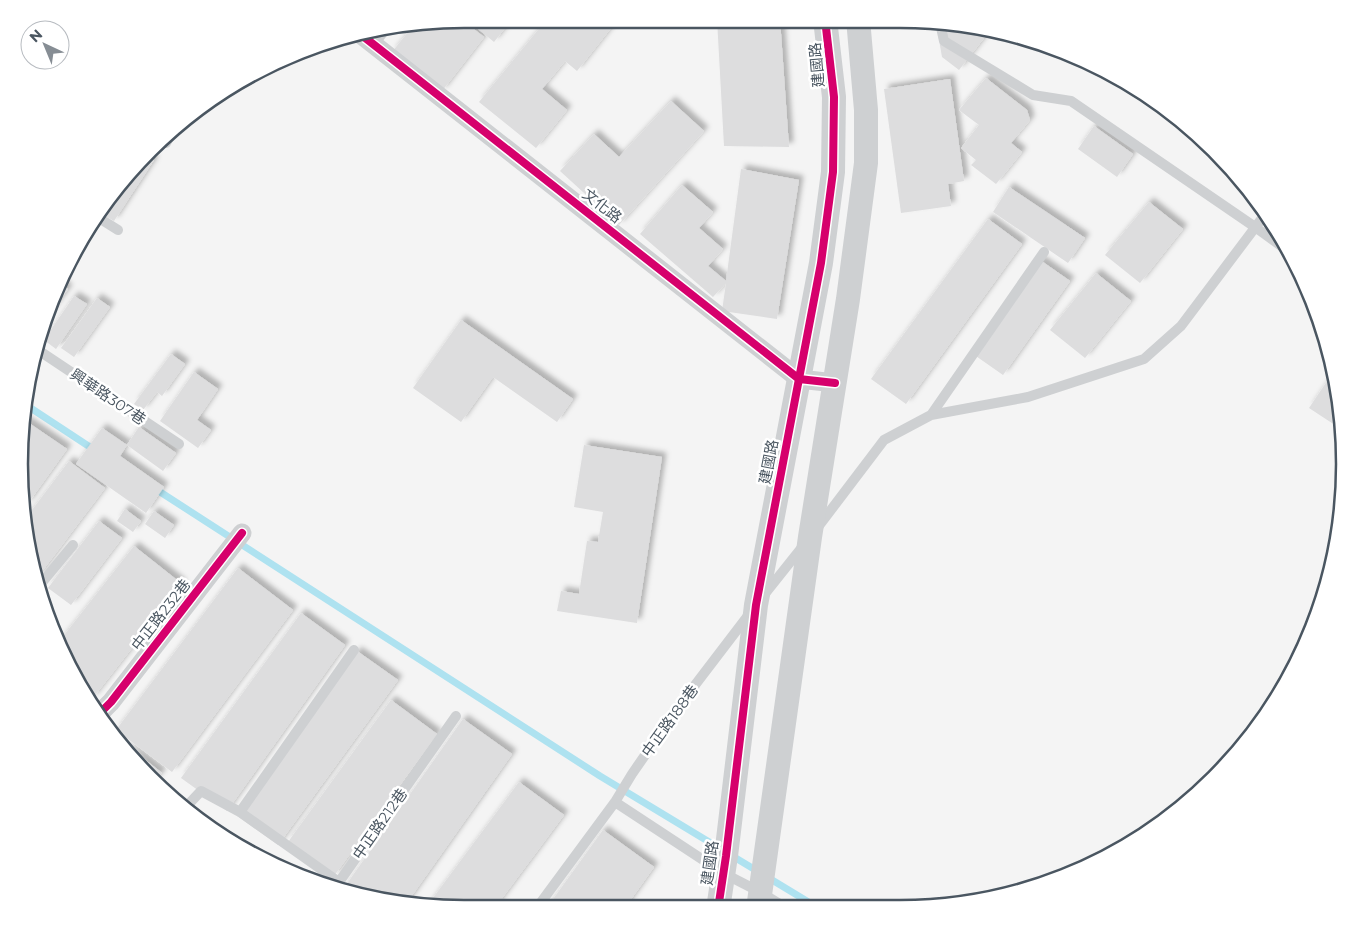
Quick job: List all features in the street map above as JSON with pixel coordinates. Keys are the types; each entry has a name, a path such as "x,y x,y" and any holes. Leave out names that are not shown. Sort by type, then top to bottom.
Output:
{"street":[{"name":"建國路","path":"719,900 756,605 821,263 833,172 834,97 826,28"},
{"path":"760,895 810,537 848,299 866,163 866,110 859,28"},
{"name":"文化路","path":"367,39 799,379"},
{"path":"799,379 834,383"},
{"name":"中正路232巷","path":"103,710 242,533"}],"lane":[{"path":"941,29 944,41 1033,95 1071,101 1274,241"},
{"path":"102,220 118,230"},
{"path":"931,415 1028,397 1144,359 1181,326 1261,220"},
{"path":"931,415 1044,252"},
{"name":"興華路307巷","path":"42,352 178,444"},
{"name":"中正路188巷","path":"543,900 615,802 679,706 884,440 931,415"},
{"path":"43,581 73,545"},
{"path":"240,812 354,650"},
{"name":"中正路212巷","path":"190,803 201,791 240,812 340,882 456,716"},
{"path":"615,802 724,864 760,895"}],"building":[{"path":"435,28 472,28 484,37 442,91 392,52 409,31"},
{"path":"477,28 505,28 494,42"},
{"path":"540,28 611,28 577,71 565,61 542,89 567,110 536,148 479,102"},
{"path":"717,28 781,28 789,147 724,146"},
{"path":"937,29 985,36 959,70 942,57"},
{"path":"986,78 1027,110 1030,120 1011,143 1022,152 996,184 971,165 976,160 961,148 979,125 959,110"},
{"path":"950,79 964,181 948,184 951,206 901,213 884,89"},
{"path":"671,101 704,131 619,225 560,171 594,134 619,157"},
{"path":"1094,126 1133,154 1117,177 1078,149"},
{"path":"152,158 154,160 114,221 105,216"},
{"path":"741,169 799,180 777,319 722,311 726,283 713,297 640,234 682,185 713,212 699,228 723,249 708,266 726,281"},
{"path":"1009,187 1085,238 1068,263 993,212"},
{"path":"1149,202 1183,229 1140,283 1105,255"},
{"path":"988,219 1022,244 906,404 871,379"},
{"path":"1040,260 1070,281 1003,375 973,354"},
{"path":"1096,273 1131,301 1085,358 1050,330"},
{"path":"66,287 68,289 60,300"},
{"path":"74,296 87,304 56,349 45,341"},
{"path":"97,298 110,307 74,357 61,348"},
{"path":"461,320 573,399 557,422 493,377 461,422 413,388"},
{"path":"171,354 185,364 162,396 157,392 143,410 134,404"},
{"path":"194,372 218,389 197,420 211,430 198,448 160,421"},
{"path":"1327,381 1334,424 1309,408"},
{"path":"29,423 67,449 29,502"},
{"path":"139,427 176,453 163,471 127,445"},
{"path":"102,428 127,445 120,456 164,487 146,513 76,464"},
{"path":"584,445 662,457 637,623 557,611 561,591 579,594 587,541 598,542 603,512 574,507"},
{"path":"69,461 105,488 41,573 30,513"},
{"path":"125,509 141,521 133,532 117,521"},
{"path":"154,511 174,525 165,538 145,524"},
{"path":"99,521 122,538 71,605 48,588"},
{"path":"134,546 182,584 94,696 63,636"},
{"path":"238,568 293,610 172,772 121,734 117,729"},
{"path":"301,613 345,645 227,811 181,778"},
{"path":"357,651 398,680 278,845 237,816"},
{"path":"391,700 437,734 334,876 288,842"},
{"path":"463,719 512,754 411,897 346,884"},
{"path":"138,754 162,773 159,776"},
{"path":"519,782 564,815 501,900 432,900"},
{"path":"603,830 654,867 630,900 552,900"}],"waterway":[{"path":"31,408 96,451"},
{"path":"154,488 600,776 805,900"}],"cycle path":[{"path":"719,900 756,605 821,263 833,172 834,97 826,28"},
{"path":"366,39 799,379 835,383"},
{"path":"103,710 242,533"}]}
